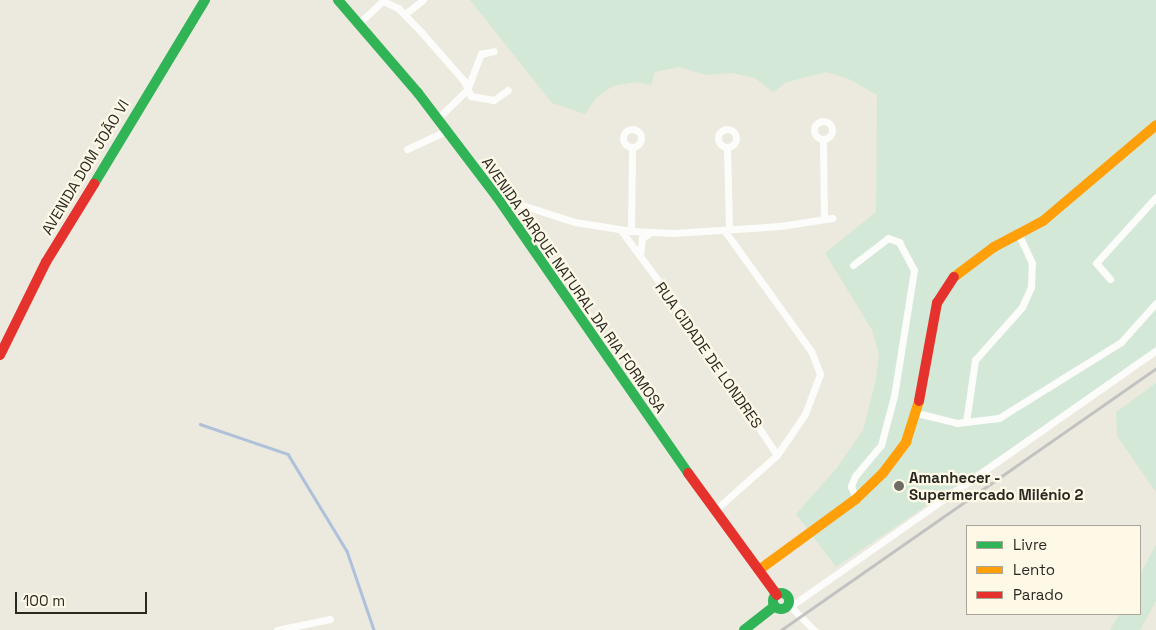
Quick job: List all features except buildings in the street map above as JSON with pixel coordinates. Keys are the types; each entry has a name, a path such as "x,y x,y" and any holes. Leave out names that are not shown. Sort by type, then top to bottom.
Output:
{"street":[{"name":"AVENIDA DOM JOÃO VI","path":"0,355 46,262 205,0"},
{"name":"AVENIDA PARQUE NATURAL DA RIA FORMOSA","path":"338,0 437,119 497,197 714,511 777,594"},
{"path":"358,24 383,0 405,14 464,81 471,96 494,100 508,90"},
{"path":"405,14 423,0"},
{"path":"437,119 467,90 481,54 494,51"},
{"path":"759,570 856,499 883,473 906,442 917,414 937,303 946,285 962,268 994,247 1043,221 1156,125"},
{"path":"407,149 446,131"},
{"path":"824,139 824,219"},
{"path":"631,231 632,147"},
{"path":"714,511 777,455 805,414 820,374 811,351 727,230 727,147"},
{"path":"497,197 575,222 631,231 727,230 832,218"},
{"path":"1110,279 1096,263 1156,197"},
{"name":"RUA CIDADE DE LONDRES","path":"620,229 777,455"},
{"path":"640,256 642,238 650,232"},
{"path":"966,422 975,360 1022,307 1031,287 1032,263 1019,235"},
{"path":"853,265 888,238 899,242 914,270 894,396 881,445 855,476 851,486 856,499"},
{"path":"917,414 966,422 1000,418 1121,342 1156,303"},
{"path":"814,630 789,605 786,596 777,594 773,601 775,606 780,609 789,605 1156,350"},
{"path":"744,630 775,606"},
{"path":"277,630 330,619"}],"green space":[{"path":"470,0 1156,0 1156,350 836,567 796,514 836,469 863,430 875,384 879,355 872,330 825,253 876,212 877,95 849,79 826,72 787,82 773,92 755,78 732,73 706,75 679,67 655,72 651,85 636,82 613,86 597,97 585,114 552,103"},
{"path":"1156,383 1156,492 1117,436 1116,412"},
{"path":"1156,544 1156,601 1140,630 1110,630 1118,615 1141,615 1141,573"}],"waterway":[{"path":"200,424 288,454 347,551 374,630"}],"railway":[{"path":"781,630 1156,368"}],"traffic: fast":[{"path":"94,184 205,0"},
{"path":"338,0 418,93 497,197 688,473"},
{"path":"781,593 789,601 781,609 773,601 781,593"},
{"path":"744,630 775,606"}],"traffic: slow":[{"path":"954,277 994,247 1043,221 1156,125"},
{"path":"759,570 856,499 883,473 906,442 919,401"}],"traffic: jam":[{"path":"0,355 46,262 94,184"},
{"path":"919,401 937,303 954,277"},
{"path":"688,473 777,595"}],"place":[{"name":"Amanhecer - Supermercado Milénio 2","path":"899,486"}]}
